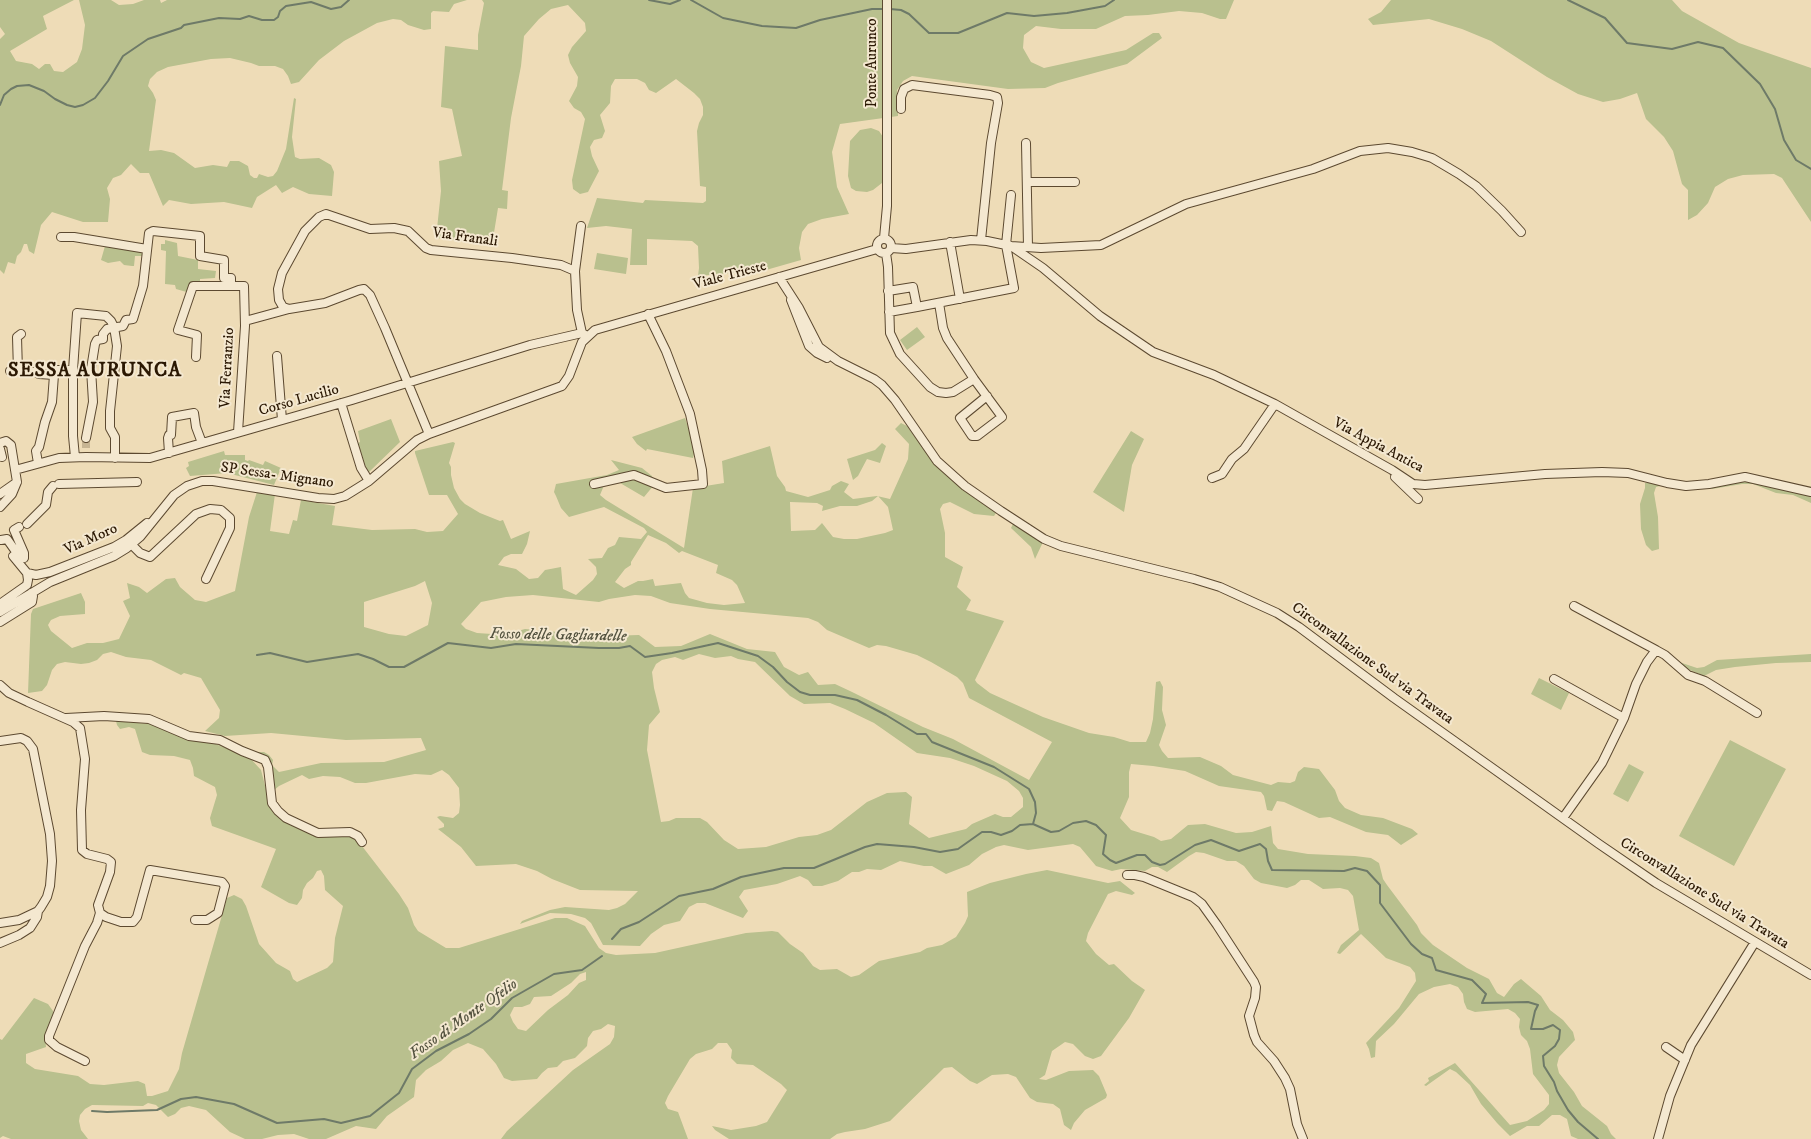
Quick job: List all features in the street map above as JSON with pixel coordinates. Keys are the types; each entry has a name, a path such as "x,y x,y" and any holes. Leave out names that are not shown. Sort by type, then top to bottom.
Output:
{"street":[{"name":"Ponte Aurunco","path":"884,238 887,218 887,0"},
{"path":"901,109 901,97 904,89 912,85 990,94 997,97 998,103 991,143 981,240"},
{"path":"1026,143 1028,248"},
{"path":"1008,245 1028,248 1101,245 1186,204 1313,170 1360,151 1388,148 1432,158 1459,174 1476,186 1521,232"},
{"path":"1027,182 1074,182"},
{"path":"889,312 1014,288 1008,245 1011,196"},
{"name":"Via Franali","path":"289,309 283,307 279,300 278,289 282,273 305,231 323,215 330,215 370,229 394,228 408,231 430,250 561,265 575,271"},
{"path":"581,226 575,271 577,303 587,334"},
{"path":"86,438 93,402 91,369 96,341 103,339 105,330 123,326 126,320 133,319 143,286 149,233 153,230 200,236 200,256 224,260 224,278 231,278 231,286"},
{"path":"61,237 74,237 147,248"},
{"path":"889,250 882,253 877,249 878,242 884,238 890,241 888,291 890,333 896,347 934,391 953,392 974,379"},
{"name":"Via Appia Antica","path":"889,250 981,240 1008,245 1043,268 1100,316 1145,348 1214,375 1275,404 1392,470 1413,484 1545,474 1602,472 1628,473 1686,486 1745,477 1811,492"},
{"path":"950,242 960,298"},
{"name":"Viale Trieste","path":"587,334 600,328 877,249"},
{"name":"Circonvallazione Sud via Travata","path":"779,277 789,295 809,346 817,353 838,361 882,385 895,400 937,461 965,486 1020,524 1061,546 1212,584 1277,613 1656,883 1811,976"},
{"path":"196,357 197,335 178,330 193,286 244,286 245,321"},
{"path":"888,291 913,287 917,307"},
{"name":"Via Ferranzio","path":"238,432 245,321 289,309 322,304 359,290 364,290 370,295 408,383"},
{"path":"939,302 943,328 947,338 1002,417 977,436 972,436 960,418 987,396"},
{"path":"75,457 73,436 73,370 77,313 108,317 114,327 117,346 110,428 115,437 115,458"},
{"path":"594,484 634,475 666,488 703,484 690,414 666,351 648,314"},
{"path":"18,371 17,337 20,334"},
{"name":"Corso Lucilio","path":"15,470 58,458 75,457 86,452 115,458 150,458 341,403 530,345 587,334"},
{"name":"SP Sessa- Mignano","path":"0,612 63,576 118,554 132,545 179,490 192,484 202,481 218,481 318,498 334,499 349,495 369,481 409,445 428,434 562,386 570,376 582,342 587,334"},
{"path":"277,356 282,420"},
{"path":"38,463 36,451 52,402 54,375 57,370 73,370"},
{"path":"10,371 54,375"},
{"path":"408,383 428,434"},
{"path":"341,403 361,468 369,481"},
{"path":"1212,478 1222,474 1232,458 1244,449 1275,404"},
{"path":"169,453 168,438 171,435 172,417 194,413 196,427 202,443"},
{"path":"0,444 6,441 11,445 17,482 12,494 0,507"},
{"path":"1392,470 1394,476 1418,499"},
{"path":"0,494 17,482"},
{"path":"27,524 46,505 48,492 59,484 138,482"},
{"path":"132,545 140,553 150,557 196,514 210,509 221,510 230,518 230,528 206,579"},
{"name":"Via Moro","path":"27,573 36,575 50,572 114,547 126,540 158,513"},
{"path":"1,539 7,539 19,556 24,558 24,553 14,530 19,527"},
{"path":"0,604 27,585 27,573 1,539"},
{"path":"0,622 32,602 31,593"},
{"path":"1574,606 1665,655 1688,675 1705,681 1757,713"},
{"path":"1563,818 1602,763 1624,718 1636,684 1647,662 1656,650"},
{"path":"1554,679 1624,718"},
{"path":"0,685 9,693 66,718 80,728 84,753 81,810 82,850 87,854 107,859 111,862 110,872 98,905 100,913 49,1036 49,1040 56,1047 85,1061"},
{"path":"66,718 112,716 149,719 189,736 220,740 265,760 272,803 281,815 313,832 350,832 358,836 362,842"},
{"path":"0,741 16,738 24,739 31,746 35,755 50,834 52,861 52,878 44,904 38,911 19,920 0,923"},
{"path":"100,913 121,922 133,922 137,917 150,870 222,882 225,886 218,913 207,920 195,920"},
{"path":"1127,875 1144,877 1187,894 1202,904 1213,918 1254,982 1256,987 1255,998 1249,1016 1254,1036 1286,1078 1297,1124 1304,1139"},
{"path":"0,943 30,928 38,917 38,911"},
{"path":"1658,1139 1670,1096 1692,1045 1755,942"},
{"path":"1666,1047 1685,1060"}],"green space":[{"path":"0,0 74,0 43,16 47,29 10,51 16,61 32,64 39,69 45,64 50,64 54,71 63,72 77,62 82,49 85,25 79,0 111,0 119,5 133,4 144,0 160,0 161,3 167,0 467,0 454,4 449,12 433,11 431,13 431,29 424,30 408,25 401,20 393,19 377,23 344,41 319,60 299,82 291,84 283,69 275,66 259,66 230,58 211,59 168,67 157,72 150,79 148,86 156,100 149,151 161,150 174,153 195,168 213,165 227,167 230,161 239,161 248,166 250,175 254,178 257,178 259,174 268,177 273,176 277,171 286,149 294,98 296,99 292,137 295,157 300,159 319,158 331,165 334,172 332,196 309,194 293,187 282,193 276,185 257,197 252,208 224,202 191,204 169,200 163,206 149,173 140,173 131,164 121,175 113,178 107,188 110,199 108,222 83,222 52,212 41,225 34,254 29,251 27,244 24,244 15,264 8,262 4,274 0,270 0,39 5,34 0,27"},
{"path":"482,0 1234,0 1226,19 1202,13 1179,11 1125,16 1096,29 1061,29 1036,26 1024,35 1023,48 1031,62 1044,68 1126,50 1153,33 1159,33 1162,38 1127,64 1045,88 1008,89 912,76 903,81 897,90 898,116 840,124 832,152 837,187 849,214 822,219 808,224 802,232 799,248 801,260 766,270 698,276 698,246 692,241 647,239 647,265 630,265 632,229 606,226 587,228 597,198 643,203 645,200 703,203 706,201 706,187 700,186 697,131 703,115 703,107 700,99 676,79 656,93 649,90 645,83 637,79 615,79 611,86 610,103 600,115 605,131 602,138 594,140 590,147 599,171 588,192 580,194 573,189 572,180 585,119 581,112 574,108 569,101 577,86 578,77 568,55 572,47 586,31 585,23 568,5 551,9 524,36 502,190 508,191 507,209 498,208 492,245 436,238 441,191 439,161 462,156 452,109 441,107 445,46 478,50 478,35 484,3"},
{"path":"1391,0 1672,0 1682,11 1739,43 1811,68 1811,222 1782,178 1774,174 1743,175 1728,179 1715,187 1708,203 1697,215 1688,220 1688,190 1682,184 1673,151 1664,137 1646,119 1637,93 1603,102 1578,94 1547,77 1491,41 1462,29 1429,19 1373,25 1368,19 1381,12"},
{"path":"871,128 879,131 883,137 882,183 867,192 856,191 851,188 848,176 850,141 860,130"},
{"path":"165,240 177,243 178,256 198,260 198,269 216,271 215,278 200,279 200,285 190,293 176,289 175,285 165,284 166,251 161,250 161,244 165,244"},
{"path":"105,246 143,250 143,256 135,256 134,266 124,265 120,261 108,263 101,260"},
{"path":"597,253 628,258 626,274 594,269"},
{"path":"917,327 925,337 907,350 900,340"},
{"path":"685,418 690,433 692,433 695,450 693,458 647,449 646,451 632,437"},
{"path":"391,419 400,442 369,472 358,443 360,442 358,431"},
{"path":"901,423 907,426 935,465 996,513 994,516 974,514 950,502 943,504 940,509 945,533 945,557 963,567 957,587 971,600 966,610 1004,621 975,680 977,683 990,693 1043,717 1089,733 1130,742 1146,742 1153,719 1156,682 1160,681 1163,687 1162,710 1166,725 1159,745 1168,758 1200,757 1221,766 1233,775 1271,785 1278,782 1290,783 1295,781 1298,772 1304,767 1319,769 1335,790 1339,801 1345,808 1361,815 1383,818 1412,829 1418,834 1401,845 1388,835 1366,832 1330,817 1319,818 1284,802 1277,801 1272,811 1267,810 1264,796 1261,792 1219,786 1185,771 1131,764 1129,772 1129,797 1120,818 1131,830 1161,841 1171,839 1188,825 1205,824 1236,833 1252,832 1271,826 1273,843 1278,849 1308,854 1371,858 1379,863 1383,879 1421,933 1433,945 1467,968 1489,979 1497,993 1504,997 1514,984 1521,979 1541,996 1550,1010 1563,1020 1573,1032 1575,1040 1559,1057 1557,1065 1559,1073 1582,1106 1607,1126 1616,1139 1578,1139 1571,1136 1567,1119 1560,1115 1552,1115 1539,1126 1527,1126 1510,1136 1481,1104 1470,1085 1456,1072 1450,1069 1426,1086 1424,1085 1429,1081 1428,1078 1455,1063 1510,1125 1527,1121 1544,1110 1549,1104 1549,1095 1533,1074 1530,1049 1527,1041 1521,1035 1520,1019 1508,1009 1475,1012 1467,1009 1463,994 1458,987 1450,984 1434,987 1419,994 1394,1024 1376,1041 1375,1057 1371,1058 1366,1043 1399,1008 1416,981 1415,973 1410,967 1386,958 1361,934 1340,954 1337,953 1341,945 1359,930 1353,896 1348,890 1340,888 1323,889 1309,880 1301,880 1287,888 1261,883 1254,879 1244,866 1236,861 1227,861 1204,853 1196,852 1167,872 1158,867 1152,867 1145,871 1121,869 1112,871 1096,866 1080,847 1073,844 1028,850 1004,845 982,854 969,865 946,874 932,866 900,861 881,870 867,869 852,872 838,881 822,886 813,886 808,880 800,876 777,884 744,890 739,897 748,911 743,918 705,903 697,903 689,907 680,921 664,925 651,934 640,946 603,945 591,923 585,918 571,914 550,913 520,924 522,921 550,910 565,907 609,910 617,908 625,904 638,891 580,890 516,864 476,866 461,847 438,829 444,827 444,824 437,817 453,818 459,813 460,805 459,788 449,775 442,770 431,775 415,774 366,783 355,783 340,777 323,776 309,779 302,775 273,791 267,760 254,752 264,752 269,755 273,760 272,765 279,772 321,763 384,762 426,750 421,738 346,740 271,733 225,736 205,731 219,718 220,710 201,678 184,673 181,675 151,660 126,657 111,652 103,654 97,660 89,663 65,662 57,664 42,691 28,693 31,614 33,609 81,593 85,602 85,614 60,616 51,620 48,625 51,631 72,648 87,643 103,643 119,639 130,616 123,601 130,598 127,583 139,587 147,593 166,579 175,578 180,587 195,600 206,602 235,591 249,517 257,492 275,494 270,531 289,534 293,520 297,521 301,500 335,506 332,525 372,530 415,529 427,532 443,531 458,514 447,495 429,495 415,451 453,442 455,443 449,463 454,488 460,499 480,513 500,521 503,520 511,539 530,531 522,554 511,554 504,557 498,565 516,569 529,579 538,578 545,570 561,567 563,589 576,595 597,574 596,567 588,559 602,558 608,548 615,545 619,537 641,539 647,532 644,528 604,507 569,517 561,508 554,492 556,484 607,475 619,470 611,460 642,468 652,476 654,485 644,497 615,480 605,483 600,495 684,548 693,488 724,483 722,461 770,446 777,476 786,491 808,497 830,490 832,486 841,481 849,484 844,492 853,499 878,496 890,499 908,459 909,444 895,429","holes":["878,496 888,507 893,530 885,533 857,539 844,539 833,537 822,523 815,530 791,531 790,502 817,503 823,506 822,511 840,506 857,506 872,501","648,535 666,543 679,553 682,551 718,565 716,573 732,580 737,585 745,603 724,605 689,598 681,583 655,586 653,579 638,581 624,588 615,582 625,569 631,565","425,581 432,603 428,625 406,636 389,634 364,627 364,602","533,595 599,602 635,595 651,596 670,603 710,609 808,618 818,622 827,630 869,648 877,645 886,646 917,655 931,662 957,677 963,683 969,698 1052,742 1029,780 953,739 923,727 835,684 818,685 808,672 799,675 784,667 775,652 747,649 710,634 681,646 655,647 639,635 606,636 590,632 525,629 510,633 492,634 477,633 466,629 461,624 481,602 506,597","699,654 715,658 731,656 755,662 790,696 804,704 830,703 874,723 917,753 950,758 974,766 1007,781 1019,791 1023,798 1023,807 1011,817 995,814 972,824 966,829 929,838 909,824 912,797 906,792 887,793 867,802 831,830 766,847 738,849 724,840 707,822 700,818 676,818 661,822 647,750 649,725 660,712 652,672 656,664 662,660 675,657 683,660"]},
{"path":"1131,431 1144,439 1132,465 1124,512 1093,492"},
{"path":"882,443 886,446 880,463 867,459 858,476 853,480 847,459 875,450"},
{"path":"224,451 225,455 245,455 245,460 263,465 265,461 281,468 274,485 227,473 190,476 186,468 189,466 188,462"},
{"path":"1744,479 1811,493 1811,503 1793,495 1776,493 1753,484 1712,489 1709,486"},
{"path":"1645,483 1653,483 1660,486 1656,487 1654,493 1658,517 1659,549 1652,551 1646,545 1641,529 1640,504"},
{"path":"1013,524 1043,542 1035,559 1031,547 1011,528"},
{"path":"1811,654 1811,662 1735,667 1716,670 1704,676 1685,668 1679,662 1697,668 1704,667 1717,660"},
{"path":"1539,678 1569,693 1561,710 1531,694"},
{"path":"116,721 160,725 249,757 261,770 268,797 278,816 290,825 308,833 320,836 348,834 355,837 399,894 408,908 418,931 446,948 459,948 555,918 567,918 585,926 599,948 606,953 616,955 655,953 746,933 772,931 778,932 803,953 813,966 820,970 837,969 851,977 859,975 879,961 920,952 927,948 942,945 956,937 968,916 967,892 990,883 1047,870 1108,883 1120,881 1135,893 1132,895 1116,891 1108,894 1088,933 1086,941 1096,954 1109,965 1114,964 1145,990 1129,1018 1101,1056 1093,1059 1085,1056 1073,1044 1065,1042 1052,1051 1045,1075 1039,1079 1046,1080 1069,1071 1093,1070 1099,1076 1107,1095 1106,1098 1085,1110 1074,1123 1071,1130 1064,1125 1060,1109 1053,1104 1037,1102 1030,1098 1016,1077 1008,1074 992,1075 977,1084 952,1067 944,1068 890,1121 865,1129 837,1134 830,1139 729,1139 712,1126 731,1130 756,1126 767,1122 787,1090 753,1065 737,1064 731,1058 732,1050 727,1043 718,1043 712,1049 696,1054 690,1059 665,1103 668,1109 678,1112 688,1139 501,1139 507,1131 573,1070 610,1044 614,1037 615,1026 608,1024 601,1029 593,1031 588,1038 587,1046 575,1058 563,1061 557,1067 548,1068 537,1079 512,1081 504,1078 496,1064 483,1049 468,1043 453,1050 441,1061 426,1070 416,1080 414,1097 387,1116 376,1129 356,1126 326,1139 309,1139 294,1134 262,1139 245,1139 230,1132 206,1110 189,1106 181,1108 175,1114 168,1117 156,1105 148,1103 143,1106 92,1105 85,1109 80,1115 79,1121 81,1130 88,1139 11,1139 3,1136 0,1138 0,1039 2,1040 34,998 48,1004 53,1011 53,1017 45,1034 46,1047 26,1054 26,1063 35,1069 78,1076 90,1084 104,1085 138,1081 145,1084 147,1096 152,1096 168,1091 179,1069 227,898 234,895 242,899 259,944 276,963 290,971 293,979 297,982 327,968 333,962 335,938 343,906 325,890 324,876 321,870 317,871 307,883 303,890 302,898 297,905 289,903 261,887 276,849 212,826 210,818 217,795 215,787 194,776 190,760 174,756 150,755 142,752 135,729 129,727 120,729","holes":["586,972 586,980 579,983 568,995 548,1010 526,1031 518,1029 513,1022 510,1015 514,1007 530,1004 534,997 551,996 571,983 580,974"]},
{"path":"1730,740 1786,769 1734,866 1679,836"},
{"path":"1629,764 1644,772 1628,802 1613,794"}],"waterway":[{"path":"0,105 4,95 11,89 17,86 29,85 44,91 67,105 75,107 83,105 95,98 123,56 148,39 181,28 184,25 219,18 240,19 249,16 262,20 274,20 286,6 311,2 331,9 341,7 349,0"},
{"path":"649,0 670,4 680,0"},
{"path":"691,0 723,18 762,26 796,28 820,20 872,9 885,9"},
{"path":"890,9 901,10 909,14 929,33 958,33 1007,13 1034,16 1067,13 1105,6 1114,0"},
{"path":"1568,0 1605,18 1627,43 1672,49 1698,42 1723,48 1760,84 1775,109 1784,140 1796,160 1811,169"},
{"name":"Fosso delle Gagliardelle","path":"257,655 270,653 307,662 358,654 389,667 404,667 448,643 491,648 516,644 599,648 630,646 645,657 718,643 758,656 800,692 810,695 835,695 857,700 917,734 926,734 932,742 994,767 1029,789 1035,802 1036,813 1033,824"},
{"path":"612,939 621,929 639,922 679,896 713,889 741,877 784,868 814,868 877,844 914,847 940,852 958,849 982,832 1001,835 1012,831 1020,825 1033,824 1051,832 1059,831 1073,823 1086,821 1096,825 1106,835 1103,854 1116,863 1137,855 1145,855 1152,862 1160,865 1165,864 1195,845 1211,840 1239,851 1260,844 1266,849 1272,870 1344,871 1355,868 1367,871 1380,885 1380,903 1411,944 1422,954 1432,958 1436,970 1472,980 1486,994 1482,1003 1528,1002 1538,1005 1531,1029 1543,1029 1553,1025 1560,1030 1559,1039 1555,1046 1543,1056 1544,1066 1568,1110 1578,1122 1598,1139"},
{"name":"Fosso di Monte Ofelio","path":"92,1111 157,1110 181,1099 196,1097 234,1104 277,1123 324,1119 341,1123 370,1116 399,1093 412,1069 436,1051 469,1034 491,1019 512,998 554,974 582,970 602,956"}],"tunnel":[{"path":"86,438 86,448"}],"district":[{"name":"SESSA AURUNCA","path":"95,372"}]}
